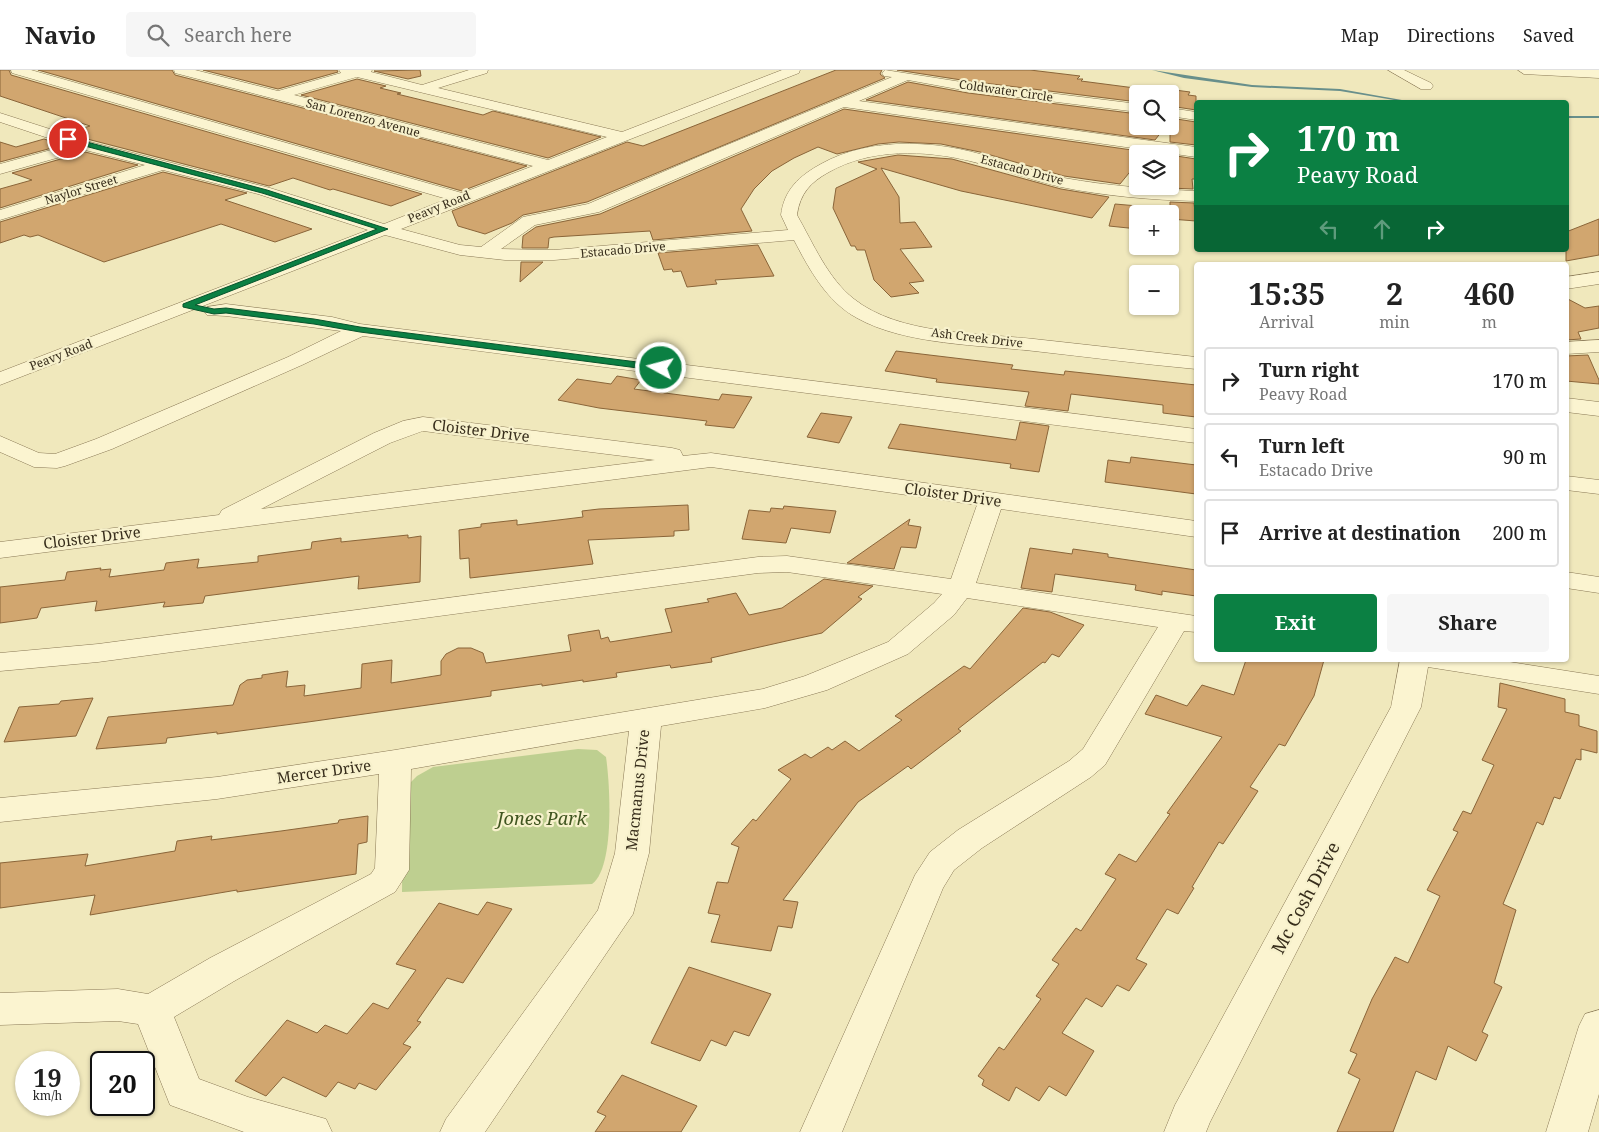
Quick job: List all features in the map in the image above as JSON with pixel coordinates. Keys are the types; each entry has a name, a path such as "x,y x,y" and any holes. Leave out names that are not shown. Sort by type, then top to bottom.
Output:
{"street":[{"path":"17,70 461,198"},
{"name":"San Lorenzo Avenue","path":"180,70 547,165"},
{"path":"422,89 482,70"},
{"name":"Peavy Road","path":"0,379 620,136 794,70"},
{"name":"Coldwater Circle","path":"875,70 968,87 1129,107"},
{"path":"1394,70 1426,86"},
{"path":"1524,70 1599,74"},
{"path":"278,96 356,71 422,89 620,136"},
{"path":"484,253 529,221 593,208 840,102 850,100 907,76"},
{"path":"840,102 1194,152"},
{"path":"1179,113 1194,116"},
{"name":"Estacado Drive","path":"0,117 85,145 264,191 437,245 484,253 528,256 800,234 789,215 790,200 803,182 828,165 848,156 877,152 924,150 952,152 1060,182 1112,190 1194,196"},
{"path":"0,169 85,145"},
{"name":"Naylor Street","path":"0,215 162,165"},
{"name":"Ash Creek Drive","path":"800,234 835,291 849,304 868,316 890,324 940,334 1194,363"},
{"path":"1569,283 1599,278"},
{"path":"186,306 214,311 226,310 322,322 360,330 1194,436"},
{"path":"0,398 214,311"},
{"path":"0,443 34,460 57,462 295,361 360,330"},
{"path":"1569,348 1599,346"},
{"path":"1569,405 1599,409"},
{"name":"Cloister Drive","path":"214,524 382,438 411,426 423,424 710,460 1194,529"},
{"name":"Cloister Drive","path":"0,550 710,460"},
{"path":"1569,483 1599,487"},
{"name":"Macmanus Drive","path":"461,1132 615,914 632,853 646,720 766,698 816,684 898,648 944,609 962,588 990,501"},
{"path":"0,662 98,653 758,565 787,564 1186,622 1094,756 1080,769 970,838 942,861 927,884 821,1132"},
{"path":"1569,580 1599,585"},
{"name":"Mc Cosh Drive","path":"1185,1132 1190,1118 1406,707 1415,662"},
{"path":"1451,662 1599,685"},
{"name":"Mercer Drive","path":"0,810 217,788 646,720"},
{"path":"0,1009 118,1005 152,1011 383,883 392,870 395,761"},
{"path":"152,1011 184,1092 248,1115 311,1132"},
{"path":"1567,1132 1599,1026"}],"green space":[{"name":"Jones Park","path":"578,749 597,750 606,757 609,805 608,843 599,875 592,884 402,892 403,790 417,776 433,767"}],"building":[{"path":"0,70 9,70 11,75 422,194 391,206 293,178 269,186 67,133 90,126 0,96"},
{"path":"38,70 172,70 175,75 527,166 462,191"},
{"path":"203,70 337,70 338,72 278,89"},
{"path":"420,70 421,76 408,79 374,71"},
{"path":"836,70 882,70 880,74 885,78 587,202 523,215 512,223 485,234 458,226 452,211 627,142 643,146"},
{"path":"897,70 1030,70 1080,76 1077,79 1083,79 1081,81 1129,87 1129,101 968,81"},
{"path":"357,79 386,86 380,88 401,93 397,94 483,115 493,111 601,137 548,158 301,95"},
{"path":"908,82 968,93 1129,113 1129,135 1159,135 1155,140 866,100"},
{"path":"1179,91 1190,92 1188,95 1196,96 1194,110 1179,107"},
{"path":"844,109 1129,150 1129,173 1120,184 1064,176 980,152 941,144 899,142 878,144 837,154 818,147 772,171 754,189 741,209 752,231 653,240 650,231 554,237 549,238 548,248 522,248 523,236 536,227 600,214"},
{"path":"1179,119 1194,122 1194,145 1170,142 1170,135 1179,135"},
{"path":"44,139 63,145 0,162 0,142 16,147"},
{"path":"85,152 138,165 0,208 0,189 32,180 12,173"},
{"path":"898,155 952,159 1061,189 1109,197 1092,218 961,191 881,168 899,197 900,223 915,222 932,247 900,249 924,281 909,283 919,293 891,297 874,280 865,250 857,250 855,246 851,246 833,208 836,188 877,169 858,162"},
{"path":"1179,156 1194,159 1193,189 1179,188"},
{"path":"163,172 247,193 225,200 312,229 275,242 221,224 104,262 38,235 30,237 24,235 0,243 0,222"},
{"path":"1170,202 1194,203 1194,221 1179,220 1179,205 1170,205"},
{"path":"1115,204 1129,205 1129,228 1109,226"},
{"path":"1599,219 1599,255 1566,261 1566,252 1569,252 1569,231"},
{"path":"758,245 774,276 715,280 717,284 687,287 681,271 664,270 658,253"},
{"path":"521,262 543,262 520,282"},
{"path":"1569,300 1585,308 1599,306 1599,328 1578,332 1581,339 1569,340"},
{"path":"896,351 1013,365 1011,369 1064,375 1065,371 1194,385 1194,417 1163,413 1163,405 1071,394 1068,411 1025,406 1029,392 936,382 937,379 885,371"},
{"path":"1588,355 1599,384 1569,381 1569,356"},
{"path":"617,376 641,380 634,389 719,400 722,394 752,397 734,428 705,425 707,421 599,408 558,400 577,379 611,384"},
{"path":"821,413 852,417 839,443 807,437"},
{"path":"1020,422 1049,426 1039,472 1010,468 1011,464 888,448 900,424 1016,440"},
{"path":"1131,457 1194,465 1194,494 1105,482 1108,460 1130,463"},
{"path":"688,505 689,530 674,531 674,536 588,540 593,564 470,578 469,558 460,559 459,530 481,527 481,524 517,520 517,525 583,517 582,511 599,509"},
{"path":"784,506 836,511 830,533 791,528 786,543 742,539 749,510 770,512 771,508 783,509"},
{"path":"910,519 908,525 921,527 916,548 901,547 894,569 847,563"},
{"path":"408,535 408,538 421,536 420,582 358,589 359,576 205,596 203,603 163,607 165,602 95,611 97,601 41,608 37,618 0,623 0,587 65,580 67,572 101,568 100,570 111,569 109,577 164,570 166,563 199,559 197,568 258,562 258,556 311,549 312,542 341,538 341,542"},
{"path":"1030,548 1072,554 1073,549 1108,554 1108,557 1194,570 1194,596 1162,591 1162,595 1135,590 1136,585 1055,574 1052,592 1021,588"},
{"path":"824,579 873,586 858,597 862,599 822,633 711,658 712,662 671,668 670,665 616,673 617,677 583,682 583,680 542,686 542,684 491,691 491,696 308,722 217,734 217,732 167,738 166,743 96,749 108,717 233,705 240,685 247,680 262,678 262,675 288,671 286,687 305,685 304,696 361,688 362,664 392,660 391,683 441,675 441,661 446,654 458,648 471,648 483,653 486,663 571,651 568,635 599,630 601,639 608,637 610,642 672,632 665,609 709,602 707,599 736,593 749,615 782,608"},
{"path":"1023,608 1050,612 1084,625 1059,657 1052,654 1045,663 1043,662 958,729 961,731 911,769 908,766 858,802 783,900 798,902 792,928 778,926 771,951 711,942 720,915 708,913 717,882 728,883 739,847 731,844 753,819 756,821 791,779 778,770 805,754 811,758 828,747 832,750 845,741 859,751 902,720 895,716 964,666 970,669"},
{"path":"1245,662 1323,662 1314,696 1285,746 1279,744 1250,787 1258,791 1223,844 1219,842 1178,914 1167,909 1136,959 1147,964 1129,991 1117,985 1102,1007 1086,998 1062,1033 1094,1051 1066,1096 1049,1086 1039,1101 1016,1087 1009,1101 982,1085 984,1080 978,1076 999,1047 1004,1050 1041,999 1036,996 1059,964 1052,960 1076,928 1081,931 1116,879 1105,874 1119,854 1136,862 1170,814 1167,813 1222,737 1145,714 1156,695 1187,706 1202,685 1234,695"},
{"path":"1500,683 1565,699 1565,712 1579,715 1579,726 1597,731 1597,753 1581,749 1581,760 1576,759 1560,799 1554,797 1543,825 1537,822 1503,904 1516,910 1494,983 1502,987 1482,1032 1488,1035 1476,1061 1448,1046 1436,1080 1416,1071 1393,1132 1337,1132 1360,1079 1348,1073 1357,1054 1350,1051 1372,999 1395,957 1408,963 1440,896 1427,890 1458,832 1453,830 1463,811 1471,814 1494,765 1482,760 1507,709 1498,707"},
{"path":"93,698 76,736 4,742 19,707 59,704 61,701"},
{"path":"368,816 367,842 358,844 356,874 237,892 237,890 90,915 95,895 0,908 0,863 88,854 85,866 175,851 177,841 212,836 211,840 281,831 338,823 339,820"},
{"path":"487,902 512,909 463,983 447,978 417,1021 421,1022 403,1044 411,1047 376,1090 359,1083 355,1089 338,1082 326,1097 283,1077 266,1096 235,1081 287,1020 317,1033 325,1025 347,1034 373,1003 388,1009 416,970 396,964 439,903 478,915"},
{"path":"689,967 771,994 749,1036 734,1031 726,1046 711,1040 700,1061 651,1043"},
{"path":"622,1075 697,1106 681,1132 595,1132 606,1116 597,1112"}],"waterway":[{"path":"1154,70 1184,77 1252,86 1340,90 1399,100"},
{"path":"1569,117 1599,117"}],"route":[{"path":"68,139 264,191 384,229 186,306 214,311 226,310 332,323 360,330 661,368"}]}
